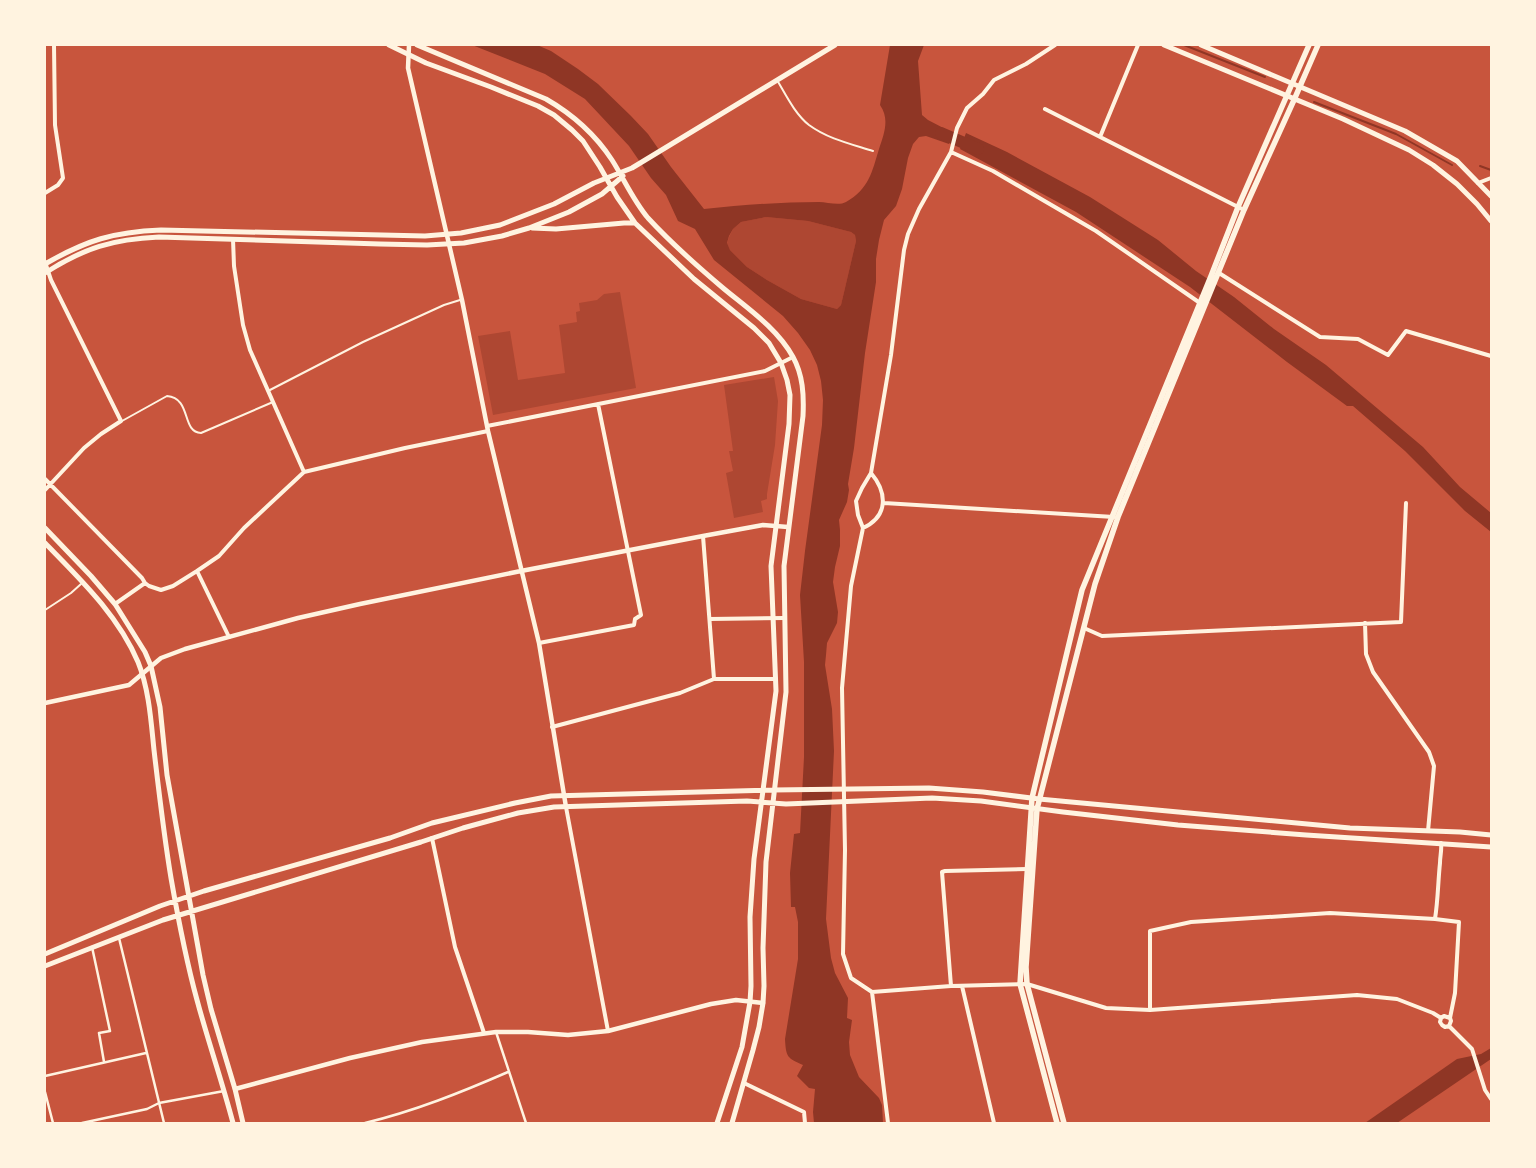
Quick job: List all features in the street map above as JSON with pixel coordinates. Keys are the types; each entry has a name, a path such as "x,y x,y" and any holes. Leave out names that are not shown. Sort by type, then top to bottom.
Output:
{"main road":[{"path":"389,45 426,63 514,96 554,115 583,141 635,223 694,279 754,328 769,343 781,363 790,395 790,407 772,566 776,691 754,859 750,917 750,1002 742,1047 717,1123"},
{"path":"417,45 546,98 583,125 612,160 648,217 701,270 778,336 793,357 800,376 804,396 803,416 784,566 786,692 766,862 762,948 763,1003 759,1027 732,1123"},
{"path":"45,263 86,243 133,231 425,236 461,233 500,225 554,204 606,178 620,175 835,45"},
{"path":"1164,45 1343,119 1409,150 1433,165 1457,184 1491,221"},
{"path":"1201,45 1405,131 1457,161 1491,196"},
{"path":"1064,1123 1023,984 1026,967 1034,808 1032,798 1082,590 1202,305 1286,96 1309,45"},
{"path":"1213,278 1219,273 1241,208 1294,100 1318,45"},
{"path":"47,272 91,248 132,238 159,237 380,244 464,243 502,236 529,228 569,212 602,194 620,175"},
{"path":"529,228 556,230 635,223"},
{"path":"1057,1123 1023,984 1027,869 1034,808 1039,799 1114,517"},
{"path":"45,528 115,604 145,652 151,666 160,707 167,775 210,1009 235,1088 243,1123"},
{"path":"45,543 106,609 120,630 142,674 151,718 164,828 178,915 196,998 225,1090 232,1123"},
{"path":"45,954 189,896 432,824 551,796 854,788 929,788 1350,828 1491,835"},
{"path":"45,966 118,936 178,915 463,828 518,814 566,807 747,801 786,804 932,798 981,801 1198,826 1306,836 1491,847"}],"street":[{"path":"45,193 58,185 63,178 55,125 54,45"},
{"path":"410,45 408,68 462,300 488,428 539,643 564,796 608,1031"},
{"path":"1055,45 1026,64 994,80 983,94 967,108 957,128 951,152 919,208 906,242 891,355 872,473 856,501 858,515 863,528 851,586 842,688 845,850 843,954 851,978 872,992 951,986 1023,984 1106,1008 1150,1010 1358,995 1397,999 1441,1018 1444,1016 1450,1018"},
{"path":"1100,137 1138,45"},
{"path":"1045,109 1241,208"},
{"path":"951,152 994,171 1096,232 1153,269 1202,305"},
{"path":"1478,183 1489,179"},
{"path":"233,239 234,266 243,325 250,350 304,472"},
{"path":"45,263 47,272 122,421 101,434 84,448 45,490"},
{"path":"1219,273 1320,337 1358,340 1388,355 1406,331 1491,356"},
{"path":"45,479 145,583 161,590 173,586 219,556 249,523 304,472 488,428 765,371 793,357"},
{"path":"539,643 634,625 635,619 640,615 598,404"},
{"path":"863,528 870,525 877,517 884,503 880,485 872,473"},
{"path":"884,503 1114,517"},
{"path":"1084,628 1102,636 1401,622 1406,503"},
{"path":"45,703 129,685 162,658 185,649 229,636 360,604 521,570 763,525 788,527"},
{"path":"703,536 714,679"},
{"path":"197,571 229,636"},
{"path":"115,604 145,583"},
{"path":"710,619 784,618"},
{"path":"1365,623 1366,654 1373,672 1429,752 1434,766 1428,832"},
{"path":"552,726 680,693 714,679 776,679"},
{"path":"432,838 455,947 484,1034"},
{"path":"1435,919 1442,852 1441,843"},
{"path":"951,986 942,872 1027,869"},
{"path":"1150,1010 1150,931 1191,922 1330,913 1459,922 1455,993 1450,1026"},
{"path":"118,936 164,1123"},
{"path":"92,947 110,1030 99,1033 104,1062"},
{"path":"962,986 994,1123"},
{"path":"872,992 888,1123"},
{"path":"235,1088 350,1058 413,1044 496,1032 568,1035 608,1031 711,1004 736,1000 763,1003"},
{"path":"1441,1018 1440,1022 1442,1025 1445,1027 1450,1026"},
{"path":"1450,1026 1472,1049 1485,1090 1491,1099"},
{"path":"496,1032 526,1123"},
{"path":"45,1076 146,1053"},
{"path":"365,1123 386,1118 462,1092 508,1072"},
{"path":"744,1083 804,1112 805,1123"},
{"path":"82,1123 225,1090"},
{"path":"45,1092 53,1123"}],"lane":[{"path":"777,80 795,109 808,124 832,139 873,151"},
{"path":"268,391 363,342 444,305 462,300"},
{"path":"122,421 167,396 174,397 179,400 192,429 202,433 273,402"},
{"path":"45,610 71,594 83,583"}],"shaded area":[{"path":"472,45 537,45 551,51 578,69 598,84 648,134 704,209 790,203 819,202 840,204 854,197 869,179 884,132 885,116 880,105 890,45 924,45 918,61 922,115 953,133 949,144 926,136 919,137 913,144 896,206 884,220 879,240 876,259 876,282 865,353 848,484 849,490 847,502 839,520 840,546 833,582 838,612 837,623 827,643 825,665 832,709 834,751 826,919 831,958 835,973 848,998 847,1018 852,1020 849,1042 850,1055 859,1077 879,1098 882,1105 883,1123 814,1123 815,1089 809,1088 797,1076 803,1065 788,1056 785,1045 798,959 798,922 795,907 791,907 790,873 794,834 800,833 804,757 804,662 800,595 822,425 823,400 817,365 810,350 783,316 714,260 695,229 678,221 666,195 651,178 629,146 585,99 545,74","holes":["766,217 808,221 851,232 855,235 856,241 841,305 837,309 801,299 767,280 747,267 730,250 727,243 733,229 741,222"]},
{"path":"966,133 1007,152 1090,197 1158,240 1196,271 1326,365 1423,447 1460,487 1491,513 1491,532 1465,511 1405,451 1353,406 1347,406 1190,287 1076,212 960,149"},
{"path":"766,217 808,221 851,232 855,235 856,241 841,305 837,309 801,299 747,267 730,250 727,244 733,229 741,222"},
{"path":"620,292 636,388 493,415 478,336 510,331 518,380 565,373 559,325 577,322 576,312 580,311 579,303 597,300 604,294"},
{"path":"774,377 778,401 775,445 767,499 761,501 763,512 734,518 726,473 733,471 729,451 733,451 724,385"},
{"path":"1491,1048 1491,1059 1397,1123 1365,1123 1457,1059 1481,1054"}],"waterway":[{"path":"1184,45 1265,77"},
{"path":"1314,102 1396,134 1452,165"},
{"path":"941,133 978,149"},
{"path":"1480,166 1491,170"}]}
